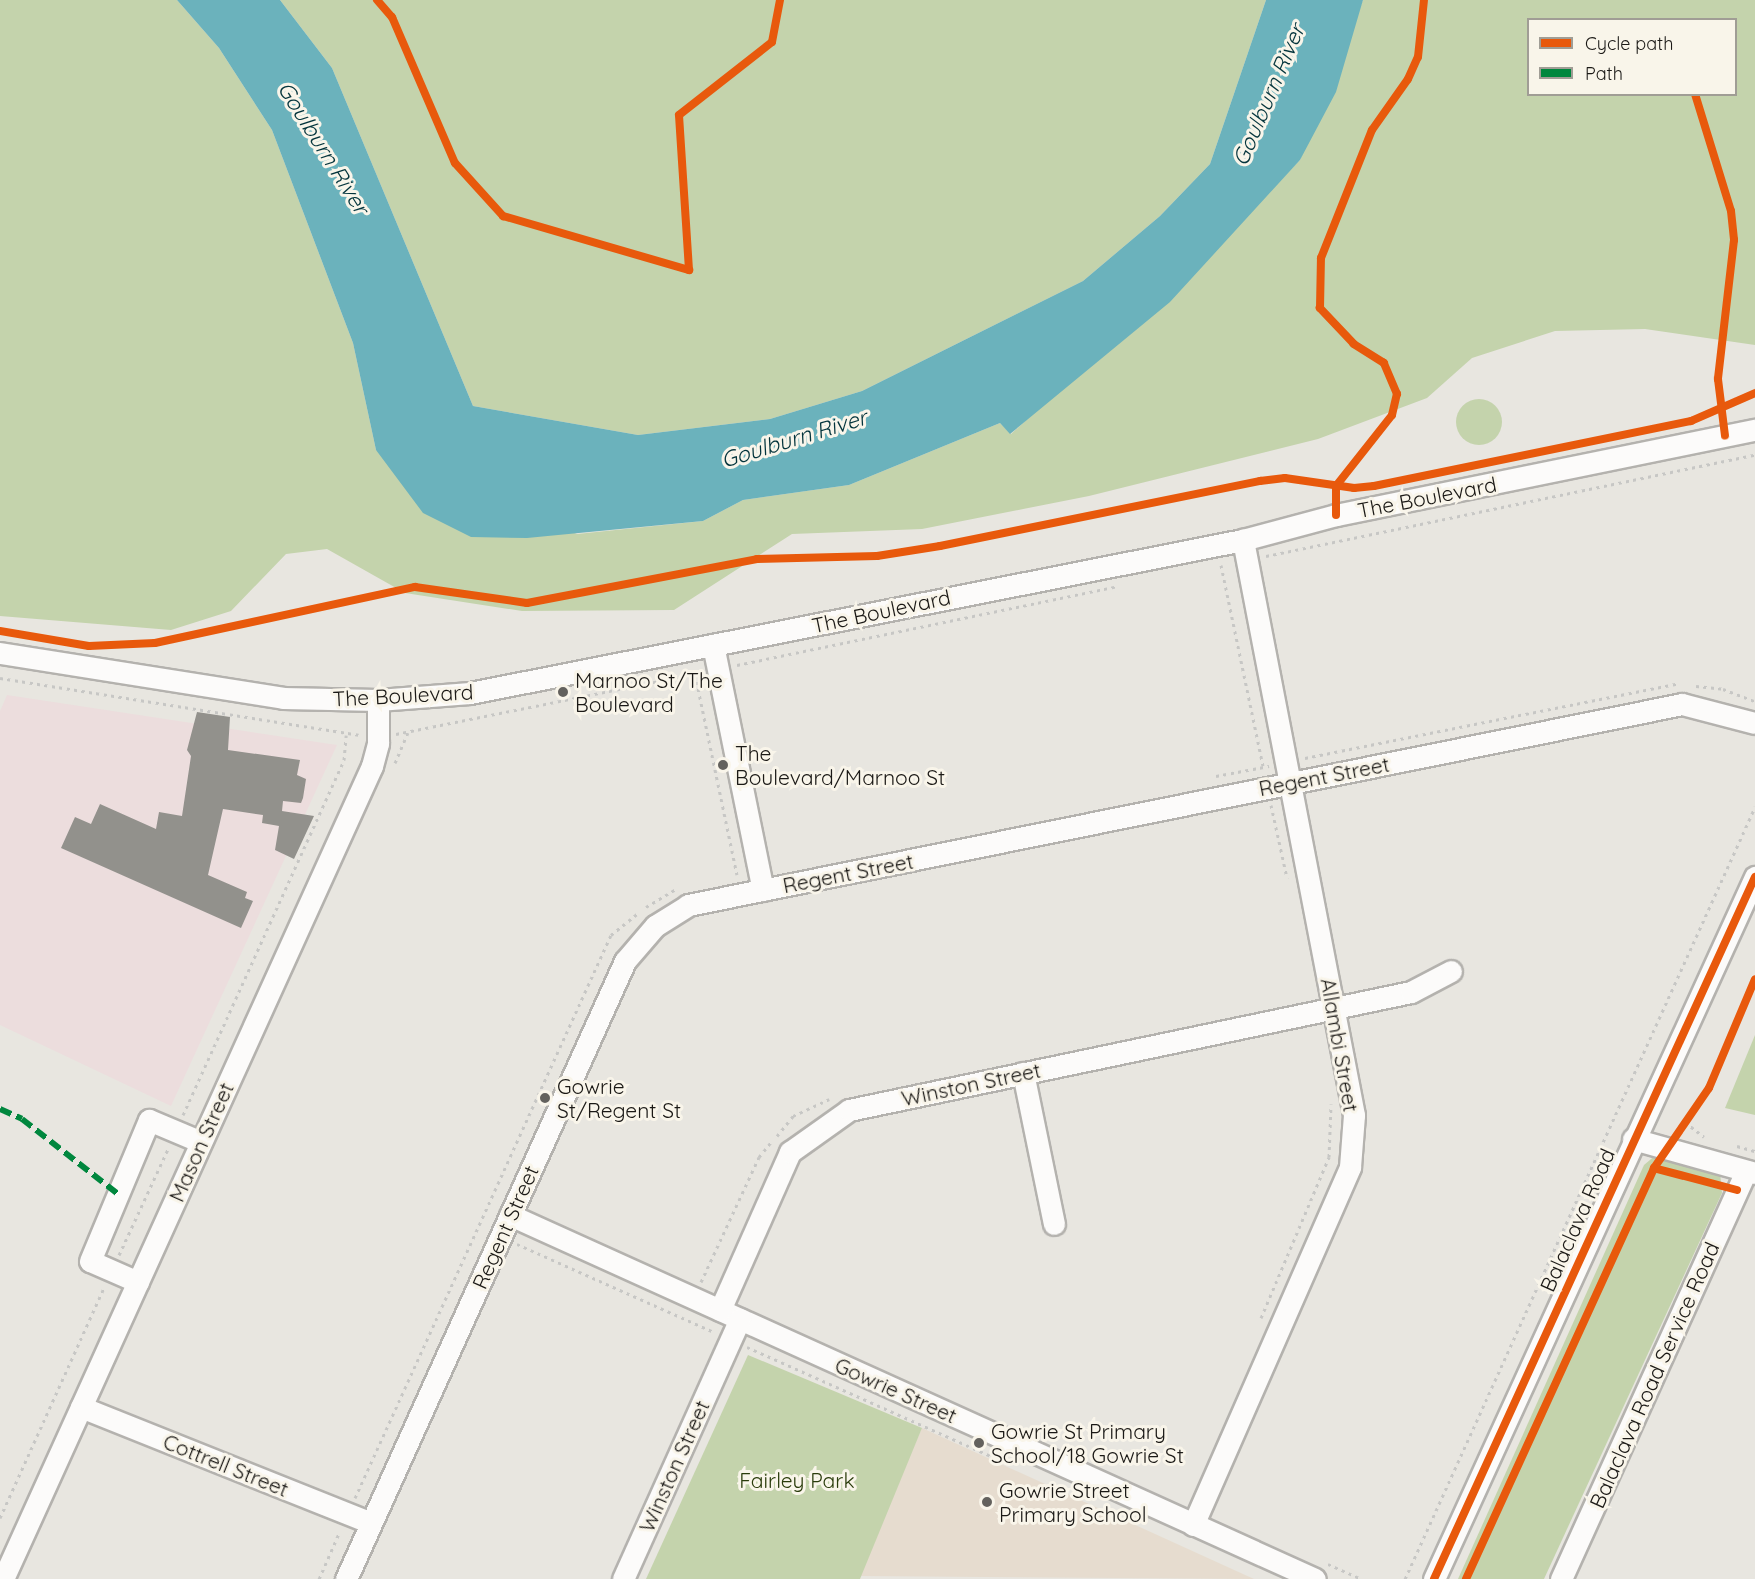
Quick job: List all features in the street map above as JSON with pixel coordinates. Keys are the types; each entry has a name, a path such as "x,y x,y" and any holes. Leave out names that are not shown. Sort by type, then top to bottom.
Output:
{"street":[{"name":"The Boulevard","path":"0,653 283,698 378,700 507,687 1243,540 1336,515 1755,430"},
{"name":"Allambi Street","path":"1193,1525 1350,1167 1354,1115 1297,788 1296,756 1243,540"},
{"path":"712,645 761,881"},
{"name":"Mason Street","path":"3,1579 374,760 378,700"},
{"name":"Regent Street","path":"346,1579 517,1218 625,961 656,926 688,905 761,881 1297,788 1682,704 1755,723"},
{"name":"Balaclava Road","path":"1434,1579 1633,1139 1755,877"},
{"name":"Winston Street","path":"720,1310 790,1152 849,1110 1411,992 1451,971"},
{"path":"1023,1073 1054,1224"},
{"path":"138,1282 90,1261 149,1120 201,1142"},
{"path":"1633,1139 1750,1172"},
{"name":"Balaclava Road Service Road","path":"1561,1579 1750,1172"},
{"name":"Gowrie Street","path":"517,1218 1315,1579"},
{"name":"Winston Street","path":"623,1579 740,1319"},
{"name":"Cottrell Street","path":"81,1407 371,1523"}],"path":[{"path":"1264,556 1266,567"},
{"path":"695,674 737,876"},
{"path":"1206,779 1296,756 1666,683 1723,689 1755,701"},
{"path":"1259,807 1297,788 1296,756"},
{"path":"1405,1579 1755,807"},
{"path":"727,879 737,876 761,881"},
{"path":"319,1579 612,935 665,891 686,887"},
{"path":"1664,1149 1691,1113"},
{"path":"1684,1122 1712,1139"},
{"path":"1734,1145 1755,1151"},
{"path":"510,1253 515,1243 517,1218"},
{"path":"515,1243 1007,1463"}],"shaded area":[{"path":"7,695 337,745 171,1106 0,1025 0,711"},
{"name":"Gowrie Street Primary School","path":"922,1428 1254,1579 857,1576"}],"green space":[{"path":"0,0 177,0 219,48 272,130 353,343 376,450 577,534 703,521 743,500 849,485 1000,423 1011,434 1233,229 1300,160 1363,0 1755,0 1755,345 1645,329 1555,331 1472,358 1427,398 1318,439 1089,496 922,529 792,534 674,610 522,611 405,593 327,549 286,554 231,611 171,630 0,616"},
{"path":"280,0 1266,0 1210,164 1160,216 1083,281 862,391 770,419 638,435 473,406 332,68"},
{"path":"1479,399 1495,406 1502,422 1495,438 1479,445 1463,438 1456,422 1463,406"},
{"path":"1755,1035 1755,1115 1725,1108"},
{"path":"1657,1154 1720,1172 1722,1193 1544,1579 1458,1579 1644,1165"},
{"name":"Fairley Park","path":"748,1355 922,1428 860,1579 646,1579"}],"water":[{"name":"Goulburn River","path":"177,0 280,0 332,68 473,406 638,435 770,419 862,391 1083,281 1160,216 1210,164 1266,0 1363,0 1336,92 1300,160 1170,302 1010,434 1000,423 849,485 743,500 703,521 527,538 471,537 423,513 376,450 353,343 272,130 219,48"}],"building":[{"path":"197,712 230,717 228,750 300,760 297,775 306,779 303,798 301,803 283,801 282,811 314,816 294,859 275,850 279,826 262,823 263,815 223,809 208,875 247,892 245,898 253,901 241,928 61,848 75,817 91,824 100,804 156,829 159,812 182,816 191,756 187,750"}],"marked path":[{"path":"0,1109 22,1119 118,1194"}],"cycle path":[{"path":"377,0 392,17 455,163 503,216 689,270 679,115 772,42 780,0"},
{"path":"1336,515 1336,486 1392,415 1397,394 1384,363 1354,344 1320,308 1321,258 1372,130 1408,79 1418,57 1424,0"},
{"path":"1696,96 1731,211 1734,240 1718,379 1725,436"},
{"path":"0,631 89,646 155,643 415,587 527,603 757,559 877,556 940,546 1260,481 1285,478 1354,488 1374,486 1691,421 1755,393"},
{"path":"1434,1579 1755,877"},
{"path":"1737,1190 1654,1168 1709,1088 1755,979"},
{"path":"1466,1579 1654,1168"}],"place":[{"name":"Marnoo St/The Boulevard","path":"563,692"},
{"name":"The Boulevard/Marnoo St","path":"723,765"},
{"name":"Gowrie St/Regent St","path":"545,1098"},
{"name":"Gowrie St Primary School/18 Gowrie St","path":"979,1443"},
{"name":"Gowrie Street Primary School","path":"987,1502"}]}
